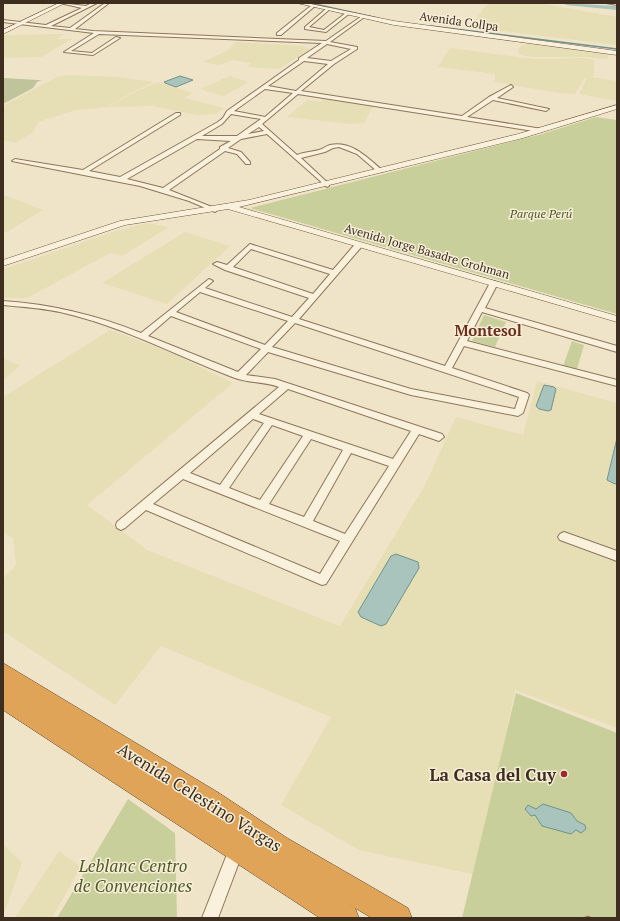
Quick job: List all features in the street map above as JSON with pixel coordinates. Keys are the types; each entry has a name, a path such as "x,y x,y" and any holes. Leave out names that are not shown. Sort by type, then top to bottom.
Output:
{"highway":[{"name":"Avenida Celestino Vargas","path":"3,674 99,746 198,824 345,918"},
{"name":"Avenida Celestino Vargas","path":"3,697 210,802 278,847 398,918"},
{"path":"198,824 210,802"}],"main road":[{"path":"4,31 63,3"},
{"name":"Avenida Collpa","path":"299,3 403,25 617,53"},
{"path":"3,263 123,223 231,208 540,130 617,107"},
{"name":"Avenida Jorge Basadre Grohman","path":"231,208 617,318"}],"street":[{"path":"63,3 86,7"},
{"path":"45,27 95,3"},
{"path":"70,30 107,3"},
{"path":"608,3 617,4"},
{"path":"279,34 313,6"},
{"path":"328,9 306,28 320,32 339,22 348,13"},
{"path":"66,17 85,19"},
{"path":"122,179 220,123 225,119 228,112 362,17"},
{"path":"3,21 70,30 325,42 355,48 332,63 264,118 259,124 222,148 164,190"},
{"path":"92,37 118,38 93,54 66,52 99,32"},
{"path":"301,59 332,63"},
{"path":"464,117 511,86"},
{"path":"263,87 297,91 540,130"},
{"path":"491,98 546,109"},
{"path":"228,112 264,118"},
{"path":"85,171 178,114"},
{"path":"259,124 327,184"},
{"path":"196,137 232,139 268,132"},
{"path":"297,158 304,154 320,151 332,146 346,147 353,150 380,171"},
{"path":"222,148 238,153 248,163"},
{"path":"15,161 85,171 122,179 164,190 196,201 215,210"},
{"path":"240,376 268,349 359,245"},
{"path":"228,268 250,246 335,273"},
{"path":"217,264 315,297"},
{"path":"141,337 209,282"},
{"path":"447,370 494,283"},
{"path":"170,313 268,349 411,392 518,413 524,395 199,290"},
{"path":"3,303 26,303 47,306 101,321 240,376 270,381 439,437"},
{"path":"480,309 617,349"},
{"path":"462,343 617,383"},
{"path":"121,525 286,386"},
{"path":"252,416 395,464"},
{"path":"222,490 270,422"},
{"path":"145,505 322,580 417,430"},
{"path":"262,506 309,435"},
{"path":"306,523 349,448"},
{"path":"182,474 347,540"},
{"path":"564,537 617,556"},
{"path":"210,918 236,848"}],"shaded area":[{"path":"488,3 539,3 617,17 617,45 470,27"},
{"path":"65,34 57,39 72,39 41,57 3,58 4,35"},
{"path":"236,42 303,46 310,49 279,69 248,67 251,63 233,60 219,65 203,62 227,51"},
{"path":"529,44 608,54 608,59 585,57 533,57 520,55 518,50 522,45"},
{"path":"450,48 532,59 583,58 594,60 594,76 584,79 575,94 560,93 495,82 495,74 438,67"},
{"path":"68,75 118,77 154,82 107,107 76,110 38,122 34,131 16,143 3,140 3,106 57,77"},
{"path":"230,76 246,81 247,83 224,96 200,89"},
{"path":"591,77 617,81 617,101 579,94 587,78"},
{"path":"158,82 193,93 184,98 224,108 216,114 197,115 153,106 108,107 131,94"},
{"path":"326,97 374,105 364,123 350,124 287,117 307,100 320,102"},
{"path":"3,195 43,210 5,233 3,232"},
{"path":"147,223 169,227 122,256 110,253 27,298 3,298 3,269 116,231"},
{"path":"185,232 230,246 167,304 102,283"},
{"path":"110,330 165,350 233,383 87,505 147,550 340,626 425,485 456,417 523,435 537,381 617,403 617,728 515,690 477,875 359,850 281,805 331,717 161,646 115,705 3,631 3,579 16,565 13,538 3,532 3,397"},
{"path":"3,358 20,366 3,380"},
{"path":"3,844 22,863 3,916"},
{"path":"59,851 81,867 52,918 15,918"}],"green space":[{"path":"3,78 42,80 37,82 33,88 3,104"},
{"name":"Parque Perú","path":"596,117 617,120 617,314 250,208 542,134"},
{"path":"484,315 506,322 495,347 472,341"},
{"path":"572,341 584,345 577,369 563,366"},
{"path":"516,693 617,733 617,918 462,918"},
{"name":"Leblanc Centro de Convenciones","path":"128,799 175,833 177,918 57,918"}],"water":[{"path":"180,76 193,80 176,87 164,82"},
{"path":"544,385 554,387 556,389 551,410 548,411 539,409 536,406"},
{"path":"617,438 617,483 615,484 607,480"},
{"path":"396,554 418,562 419,568 386,624 381,626 361,617 358,612 391,556"},
{"path":"543,804 571,813 577,821 585,825 586,829 581,833 576,830 571,834 542,826 535,815 531,816 525,809 528,805 536,809"}],"waterway":[{"path":"310,3 378,18"},
{"path":"566,3 617,8"},
{"path":"431,26 617,49"}],"place":[{"name":"La Casa del Cuy","path":"564,774"}],"district":[{"name":"Montesol","path":"488,330"}]}
